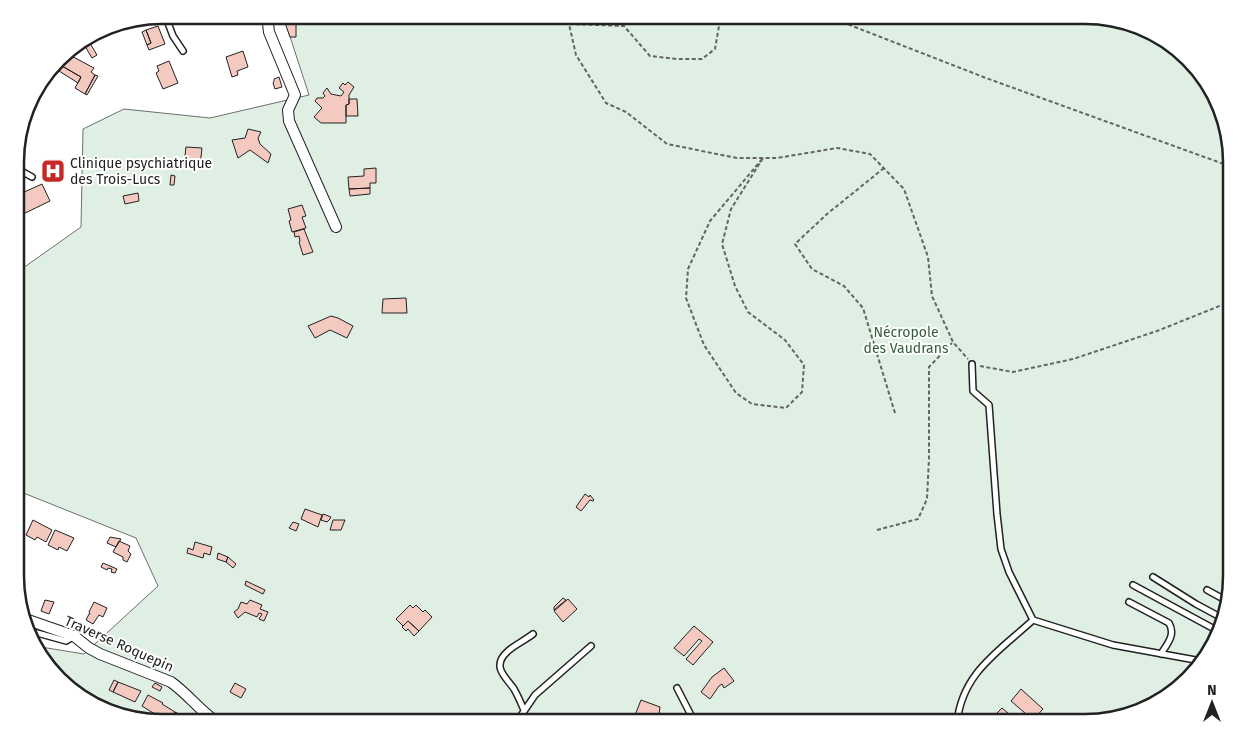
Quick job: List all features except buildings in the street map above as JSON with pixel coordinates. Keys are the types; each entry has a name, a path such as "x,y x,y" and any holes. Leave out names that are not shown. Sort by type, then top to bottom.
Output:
{"street":[{"path":"268,24 269,32 296,95 288,110 289,121 336,227"},
{"name":"Traverse Roquepin","path":"31,621 74,636 88,648 100,654 171,682 180,688 206,714"}],"lane":[{"path":"168,24 173,36 183,51"},
{"path":"24,172 32,177"},
{"path":"972,364 974,392 989,405 1001,549 1033,620 1114,645 1195,660"},
{"path":"1153,577 1218,616"},
{"path":"1133,585 1213,628"},
{"path":"1207,590 1222,598"},
{"path":"1129,602 1169,623 1172,628 1172,636 1161,654"},
{"path":"958,714 960,702 978,669 1033,620"},
{"path":"35,632 66,641 74,636"},
{"path":"524,710 513,688 501,675 500,666 502,657 508,651 533,634"},
{"path":"522,714 534,695 590,646"},
{"path":"677,688 690,714"}],"path":[{"path":"721,24 715,49 702,59 650,56 624,26 569,24 576,54 606,103 626,112 667,144 738,158 778,158 837,148 870,154 904,189 928,257 932,296 953,342 972,364 1014,372 1073,358 1157,331 1223,305"},
{"path":"847,24 995,81 1223,165"},
{"path":"763,158 731,208 722,244 735,286 748,312 785,340 804,365 802,392 786,408 752,404 736,393 704,345 686,298 688,269 710,221 763,158"},
{"path":"884,168 827,214 795,244 812,269 844,286 863,308 895,414"},
{"path":"877,530 918,519 927,499 929,367 953,342"}],"green space":[{"name":"Nécropole des Vaudrans","path":"286,24 1085,24 1121,28 1154,42 1183,64 1200,85 1216,117 1223,153 1223,585 1216,621 1205,645 1189,667 1162,691 1130,707 1094,714 162,714 126,710 93,696 71,680 58,667 43,647 84,654 158,586 136,538 24,493 24,267 81,227 83,129 124,109 210,118 309,95"}],"place":[{"name":"Clinique psychiatrique des Trois-Lucs","path":"53,171"}]}
